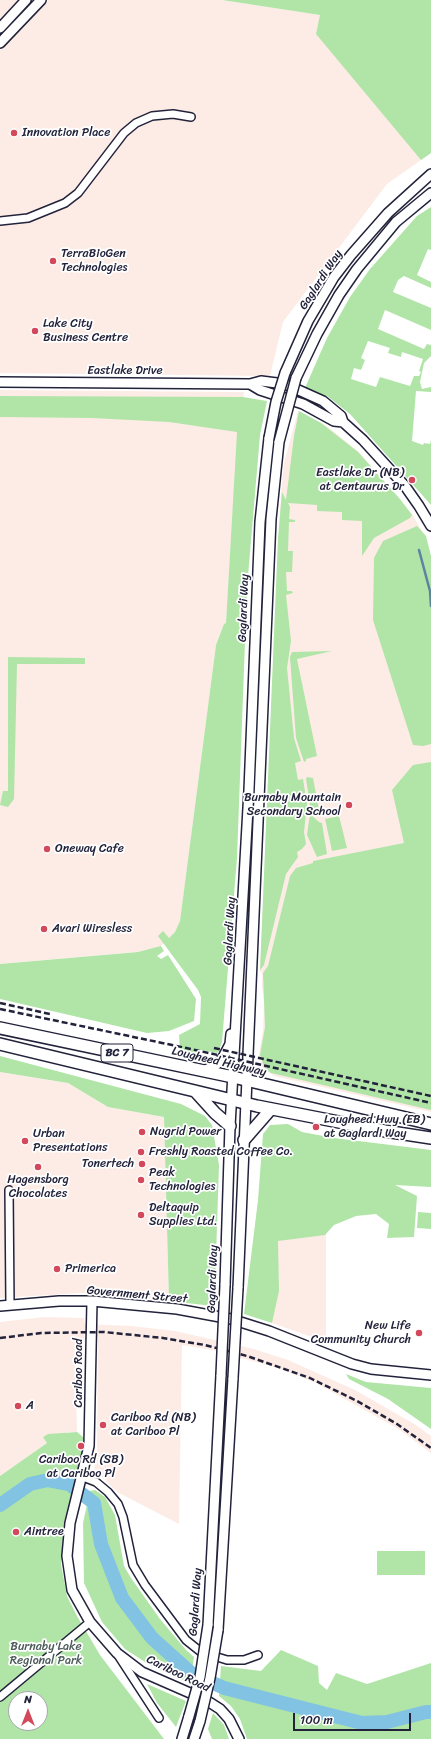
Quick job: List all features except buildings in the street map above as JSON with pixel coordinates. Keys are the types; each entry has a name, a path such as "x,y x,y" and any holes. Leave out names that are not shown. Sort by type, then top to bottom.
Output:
{"main road":[{"path":"0,28 26,0"},
{"path":"0,43 41,0"},
{"name":"Gaglardi Way","path":"182,1739 190,1716 200,1677 208,1625 221,1375 230,1126 238,998 260,522 269,438 276,402 285,374 308,321 334,277 388,213 431,174"},
{"name":"Gaglardi Way","path":"194,1739 200,1721 210,1678 218,1630 238,1288 244,1103 271,519 279,442 296,378 317,334 339,295 357,269 396,222 431,193"},
{"name":"Eastlake Drive","path":"0,382 250,384 260,390 303,404 334,422 343,422 363,440 428,512 431,526"},
{"path":"203,1071 214,1066 220,1061 230,1044 238,998"},
{"name":"Lougheed Highway","path":"0,1028 233,1077 431,1124"},
{"name":"BC 7","path":"0,1044 271,1109 385,1131 431,1138"},
{"path":"195,1091 215,1113 230,1126"},
{"path":"244,1140 271,1109"},
{"name":"Government Street","path":"0,1306 60,1301 92,1301 157,1306 231,1320 278,1334 352,1364 371,1369 431,1374"},
{"name":"Cariboo Road","path":"92,1301 89,1453 73,1512 67,1556 70,1582 75,1598 90,1622 117,1653 142,1672 206,1700 220,1709 229,1719 239,1739"}],"street":[{"path":"0,221 28,218 65,203 78,193 124,133 136,123 152,116 173,114 191,117"},
{"path":"9,1190 10,1305"},
{"path":"83,1477 96,1482 114,1499 123,1517 133,1565 145,1585 186,1640 201,1652 227,1660 244,1660 258,1655"},
{"path":"0,1697 90,1622"},
{"path":"117,1653 159,1718"}],"shaded area":[{"path":"0,0 18,0 0,19"},
{"path":"48,0 222,0 426,31 431,153 387,184 283,322 270,376 0,373 0,50"},
{"path":"0,390 244,392 235,476 226,623 224,624 216,645 180,922 175,932 167,941 161,946 148,951 0,964"},
{"name":"Burnaby Mountain Secondary School","path":"298,411 327,426 359,452 412,514 422,531 431,559 431,1112 274,1076 263,1068 259,1055 263,1029 264,1002 262,973 260,971 281,491 284,463"},
{"path":"0,1072 68,1083 108,1107 164,1117 169,1301 106,1293 0,1298"},
{"path":"326,1231 326,1342 272,1323 277,1241"},
{"path":"44,1317 84,1318 85,1324 131,1326 175,1331 254,1349 288,1360 355,1390 416,1425 431,1436 431,1453 397,1428 316,1383 278,1368 212,1350 182,1345 179,1524 117,1492 94,1469 97,1448 98,1337 84,1334 84,1343 75,1344 77,1432 68,1432 47,1443 0,1476 0,1322"}],"green space":[{"path":"222,0 431,0 431,153 421,160 316,34 320,15"},
{"path":"431,207 431,250 428,249 417,275 431,282 431,288 404,276 398,280 393,292 431,308 431,330 385,310 378,329 424,349 427,344 431,345 431,356 424,363 420,382 422,389 431,387 431,392 416,391 412,441 423,445 424,443 430,444 431,440 431,505 350,414 327,396 305,388 327,338 350,297 370,269 417,216","holes":["368,341 390,348 388,353 401,357 402,352 423,359 419,371 421,372 419,376 414,376 410,386 380,377 376,387 351,379 354,368 361,370 365,360 361,358"]},
{"path":"0,396 243,397 267,401 260,435 247,588 237,858 222,1042 217,1053 201,1050 196,1056 193,1056 180,1051 179,1035 200,1024 201,997 198,990 158,936 163,931 169,938 175,932 180,921 216,645 224,624 226,623 237,432 169,422 92,418 0,417"},
{"path":"299,411 321,423 358,452 400,499 412,515 410,518 374,538 362,556 362,521 342,520 342,512 317,511 317,505 288,503 290,507 289,519 295,520 295,522 289,522 288,551 293,551 292,572 286,572 287,591 292,591 293,593 286,595 291,641 287,668 294,738 301,761 295,763 298,780 303,779 307,804 304,832 306,844 297,852 298,857 286,874 264,965 260,970 278,538 282,492 286,500 294,436"},
{"path":"417,526 426,536 431,556 431,744 423,746 413,745 373,620 374,558 383,541"},
{"path":"332,651 297,659 317,756 306,759 304,762 296,738 290,657 292,652"},
{"path":"8,657 85,658 85,664 17,664 14,799 8,807 0,805 3,791 8,791"},
{"path":"431,762 431,1110 271,1073 265,1069 260,1055 265,1027 263,973 268,966 290,876 296,868 313,863 313,861 404,843 392,790 413,765"},
{"path":"307,777 313,778 320,815 316,816 311,812 306,779"},
{"path":"310,814 322,823 327,854 317,857 307,835"},
{"path":"339,816 347,848 332,851 325,819"},
{"path":"161,946 164,951 157,956 161,959 168,955 196,999 194,1021 169,1031 147,1033 0,999 0,964 138,952"},
{"path":"0,1056 181,1104 205,1116 212,1125 219,1165 215,1288 213,1306 169,1301 164,1117 108,1107 68,1083 0,1072"},
{"path":"288,1124 302,1132 334,1138 431,1150 431,1187 395,1185 417,1196 414,1237 387,1238 389,1224 376,1214 356,1216 334,1225 325,1235 278,1241 279,1291 272,1323 244,1314 258,1200 263,1134 270,1125"},
{"path":"418,1212 431,1213 431,1229 417,1228"},
{"path":"346,1374 366,1382 431,1388 431,1429 388,1399 349,1379"},
{"name":"Burnaby Lake Regional Park","path":"77,1432 83,1437 83,1447 64,1522 61,1564 67,1596 100,1655 164,1739 0,1739 0,1476 47,1443 43,1437 48,1434"},
{"path":"95,1490 105,1497 115,1515 124,1566 131,1578 160,1619 186,1650 194,1657 190,1683 148,1664 125,1649 102,1622 84,1583 83,1523 90,1491"},
{"path":"377,1551 425,1551 425,1575 377,1575"},
{"path":"281,1650 318,1666 319,1683 327,1690 336,1673 367,1684 431,1663 431,1739 247,1739 240,1719 231,1706 219,1696 221,1666 261,1671"},
{"path":"147,1684 186,1701 176,1727 157,1703"},
{"path":"213,1713 224,1725 229,1739 212,1739 208,1729"}],"waterway":[{"path":"419,550 430,591 431,606"},
{"path":"0,1505 30,1484 48,1480 69,1484 94,1503 101,1544 122,1598 152,1638 191,1673 224,1688 362,1723 387,1722 431,1712"}],"railway":[{"path":"0,1003 50,1014"},
{"path":"0,1009 191,1049 431,1103"},
{"path":"214,1048 431,1096"},
{"path":"0,1338 41,1333 104,1332 163,1338 205,1345 247,1356 310,1378 357,1401 397,1424 431,1448"}],"place":[{"name":"Innovation Place","path":"14,133"},
{"name":"TerraBioGen Technologies","path":"53,261"},
{"name":"Lake City Business Centre","path":"35,331"},
{"name":"Eastlake Dr (NB) at Centaurus Dr","path":"412,480"},
{"name":"Burnaby Mountain Secondary School","path":"349,805"},
{"name":"Oneway Cafe","path":"47,849"},
{"name":"Avari Wiresless","path":"44,929"},
{"name":"Lougheed Hwy (EB) at Gaglardi Way","path":"316,1127"},
{"name":"Nugrid Power","path":"142,1132"},
{"name":"Urban Presentations","path":"25,1141"},
{"name":"Freshly Roasted Coffee Co.","path":"141,1152"},
{"name":"Tonertech","path":"142,1164"},
{"name":"Hagensborg Chocolates","path":"38,1167"},
{"name":"Peak Technologies","path":"141,1180"},
{"name":"Deltaquip Supplies Ltd.","path":"141,1215"},
{"name":"Primerica","path":"57,1269"},
{"name":"New Life Community Church","path":"419,1333"},
{"name":"A","path":"18,1406"},
{"name":"Cariboo Rd (NB) at Cariboo Pl","path":"103,1425"},
{"name":"Cariboo Rd (SB) at Cariboo Pl","path":"81,1446"},
{"name":"Aintree","path":"16,1532"}]}
